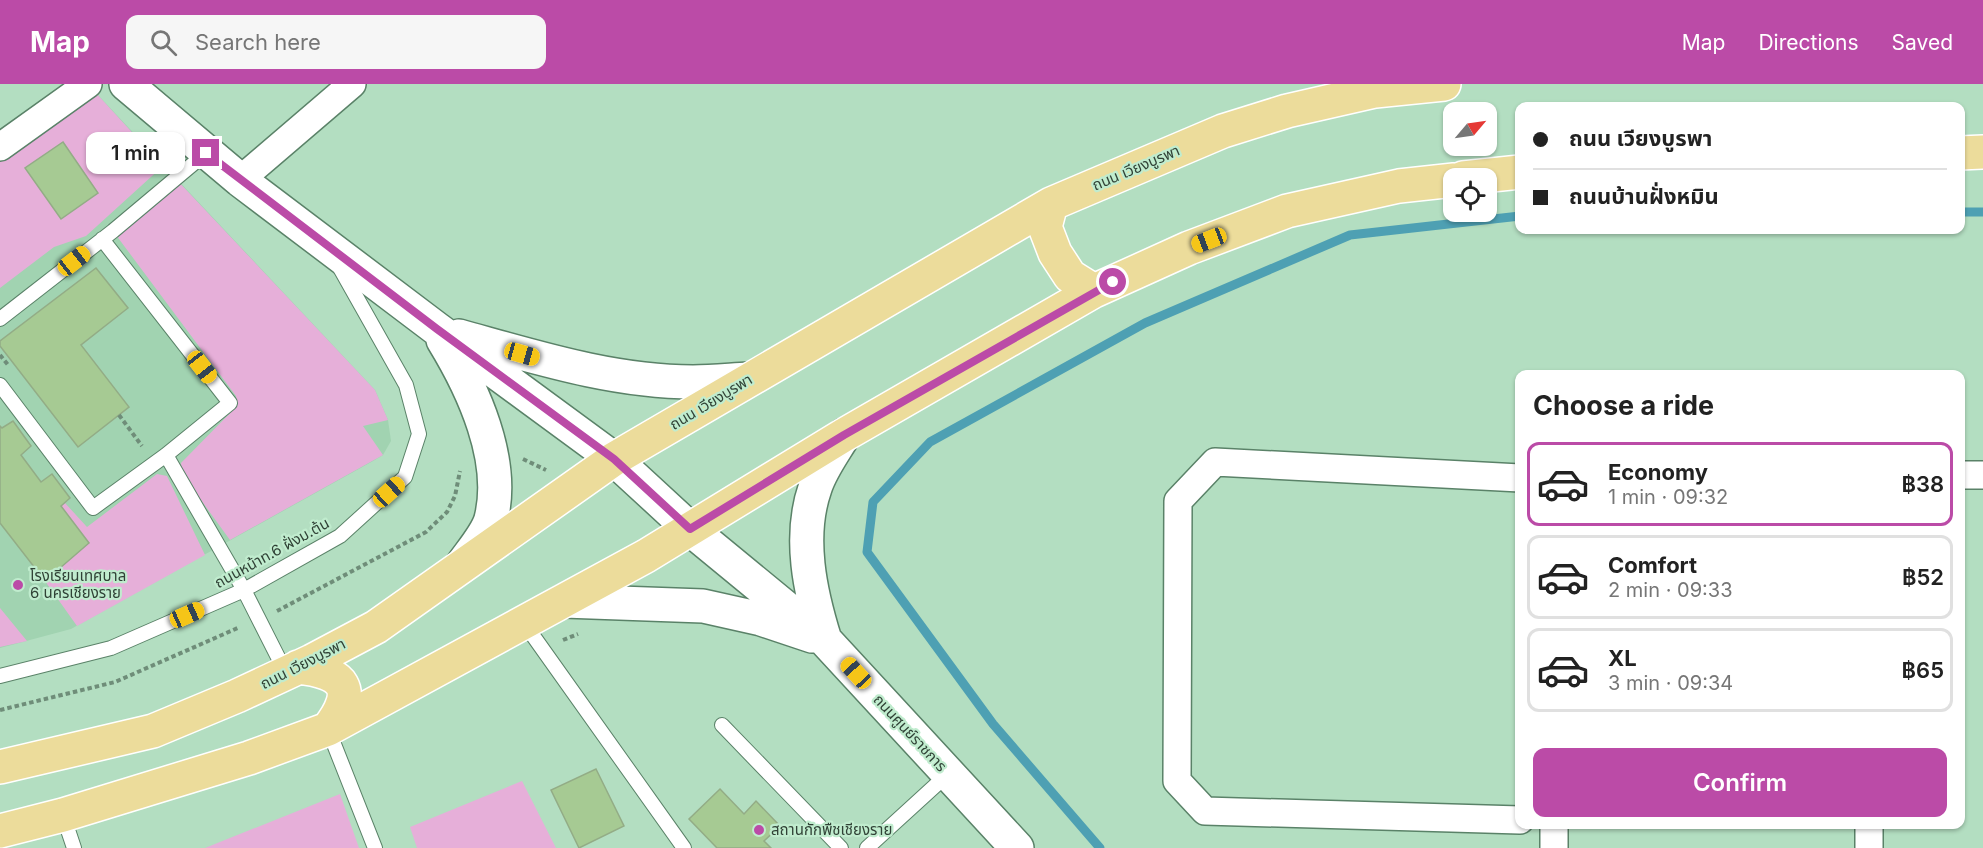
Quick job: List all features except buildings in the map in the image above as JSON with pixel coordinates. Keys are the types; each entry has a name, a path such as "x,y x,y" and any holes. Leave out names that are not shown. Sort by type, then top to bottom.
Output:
{"main road":[{"name":"ถนน เวียงบูรพา","path":"0,767 153,730 237,696 376,627 614,459 1051,204 1223,131 1287,111 1375,91 1444,84"},
{"path":"1965,153 1983,152"},
{"path":"1497,174 1515,173"},
{"path":"0,831 63,815 249,758 328,729 564,601 690,529 844,435 1094,291 1190,248 1287,212 1399,186 1443,181"},
{"path":"1051,204 1045,227 1055,253 1070,276 1094,291"},
{"path":"292,670 322,670 334,676 342,685 345,700 341,712 328,729"}],"street":[{"path":"0,147 88,84"},
{"name":"ถนนศูนย์ราชการ","path":"126,84 240,180 614,459 690,529 825,640 1017,848"},
{"path":"240,180 352,84"},
{"path":"437,329 541,359 615,375 693,382 749,379"},
{"path":"437,329 462,371 487,441 495,483 491,520 462,565"},
{"path":"825,640 812,599 807,543 808,519 815,487 844,435"},
{"path":"1515,477 1215,462 1178,501 1178,781 1205,811 1515,820"},
{"path":"1965,475 1983,475"},
{"path":"564,601 703,606 761,619 825,640"},
{"path":"1554,829 1554,848"},
{"path":"1869,829 1869,848"}],"lane":[{"path":"0,319 206,153"},
{"path":"0,385 93,508 161,459 230,403 102,239"},
{"name":"ถนนหน้าท.6 ฝั่งม.ต้น","path":"0,676 111,648 244,590 340,536 405,477 418,434 406,385 329,248"},
{"path":"161,459 292,670"},
{"path":"524,623 684,848"},
{"path":"722,724 841,848"},
{"path":"328,729 375,848"},
{"path":"867,848 948,774"},
{"path":"63,815 74,848"}],"path":[{"path":"119,415 161,459"},
{"path":"487,441 576,486"}],"shaded area":[{"path":"96,93 375,390 388,420 391,441 383,455 373,461 71,629 0,648 0,159"},
{"path":"96,93 163,166 86,236 54,247 0,288 0,159"},
{"path":"176,179 375,390 388,420 363,426 383,455 230,540 182,474 181,463 237,406 236,396 113,231"},
{"path":"157,474 167,476 205,555 77,626 45,581 89,543 61,506 65,503 87,527"},
{"path":"0,608 27,641 0,647"},
{"path":"522,781 556,848 417,848 410,827"},
{"path":"340,794 359,848 205,848"}],"waterway":[{"path":"1965,212 1983,212"},
{"path":"1100,848 993,724 867,552 873,502 930,442 1145,323 1350,235 1515,217"}],"place":[{"name":"โรงเรียนเทศบาล 6 นครเชียงราย","path":"18,585"},
{"name":"สถานกักพืชเชียงราย","path":"759,830"}],"route":[{"path":"206,153 437,329 614,459 690,529 844,435 1113,282"}]}
